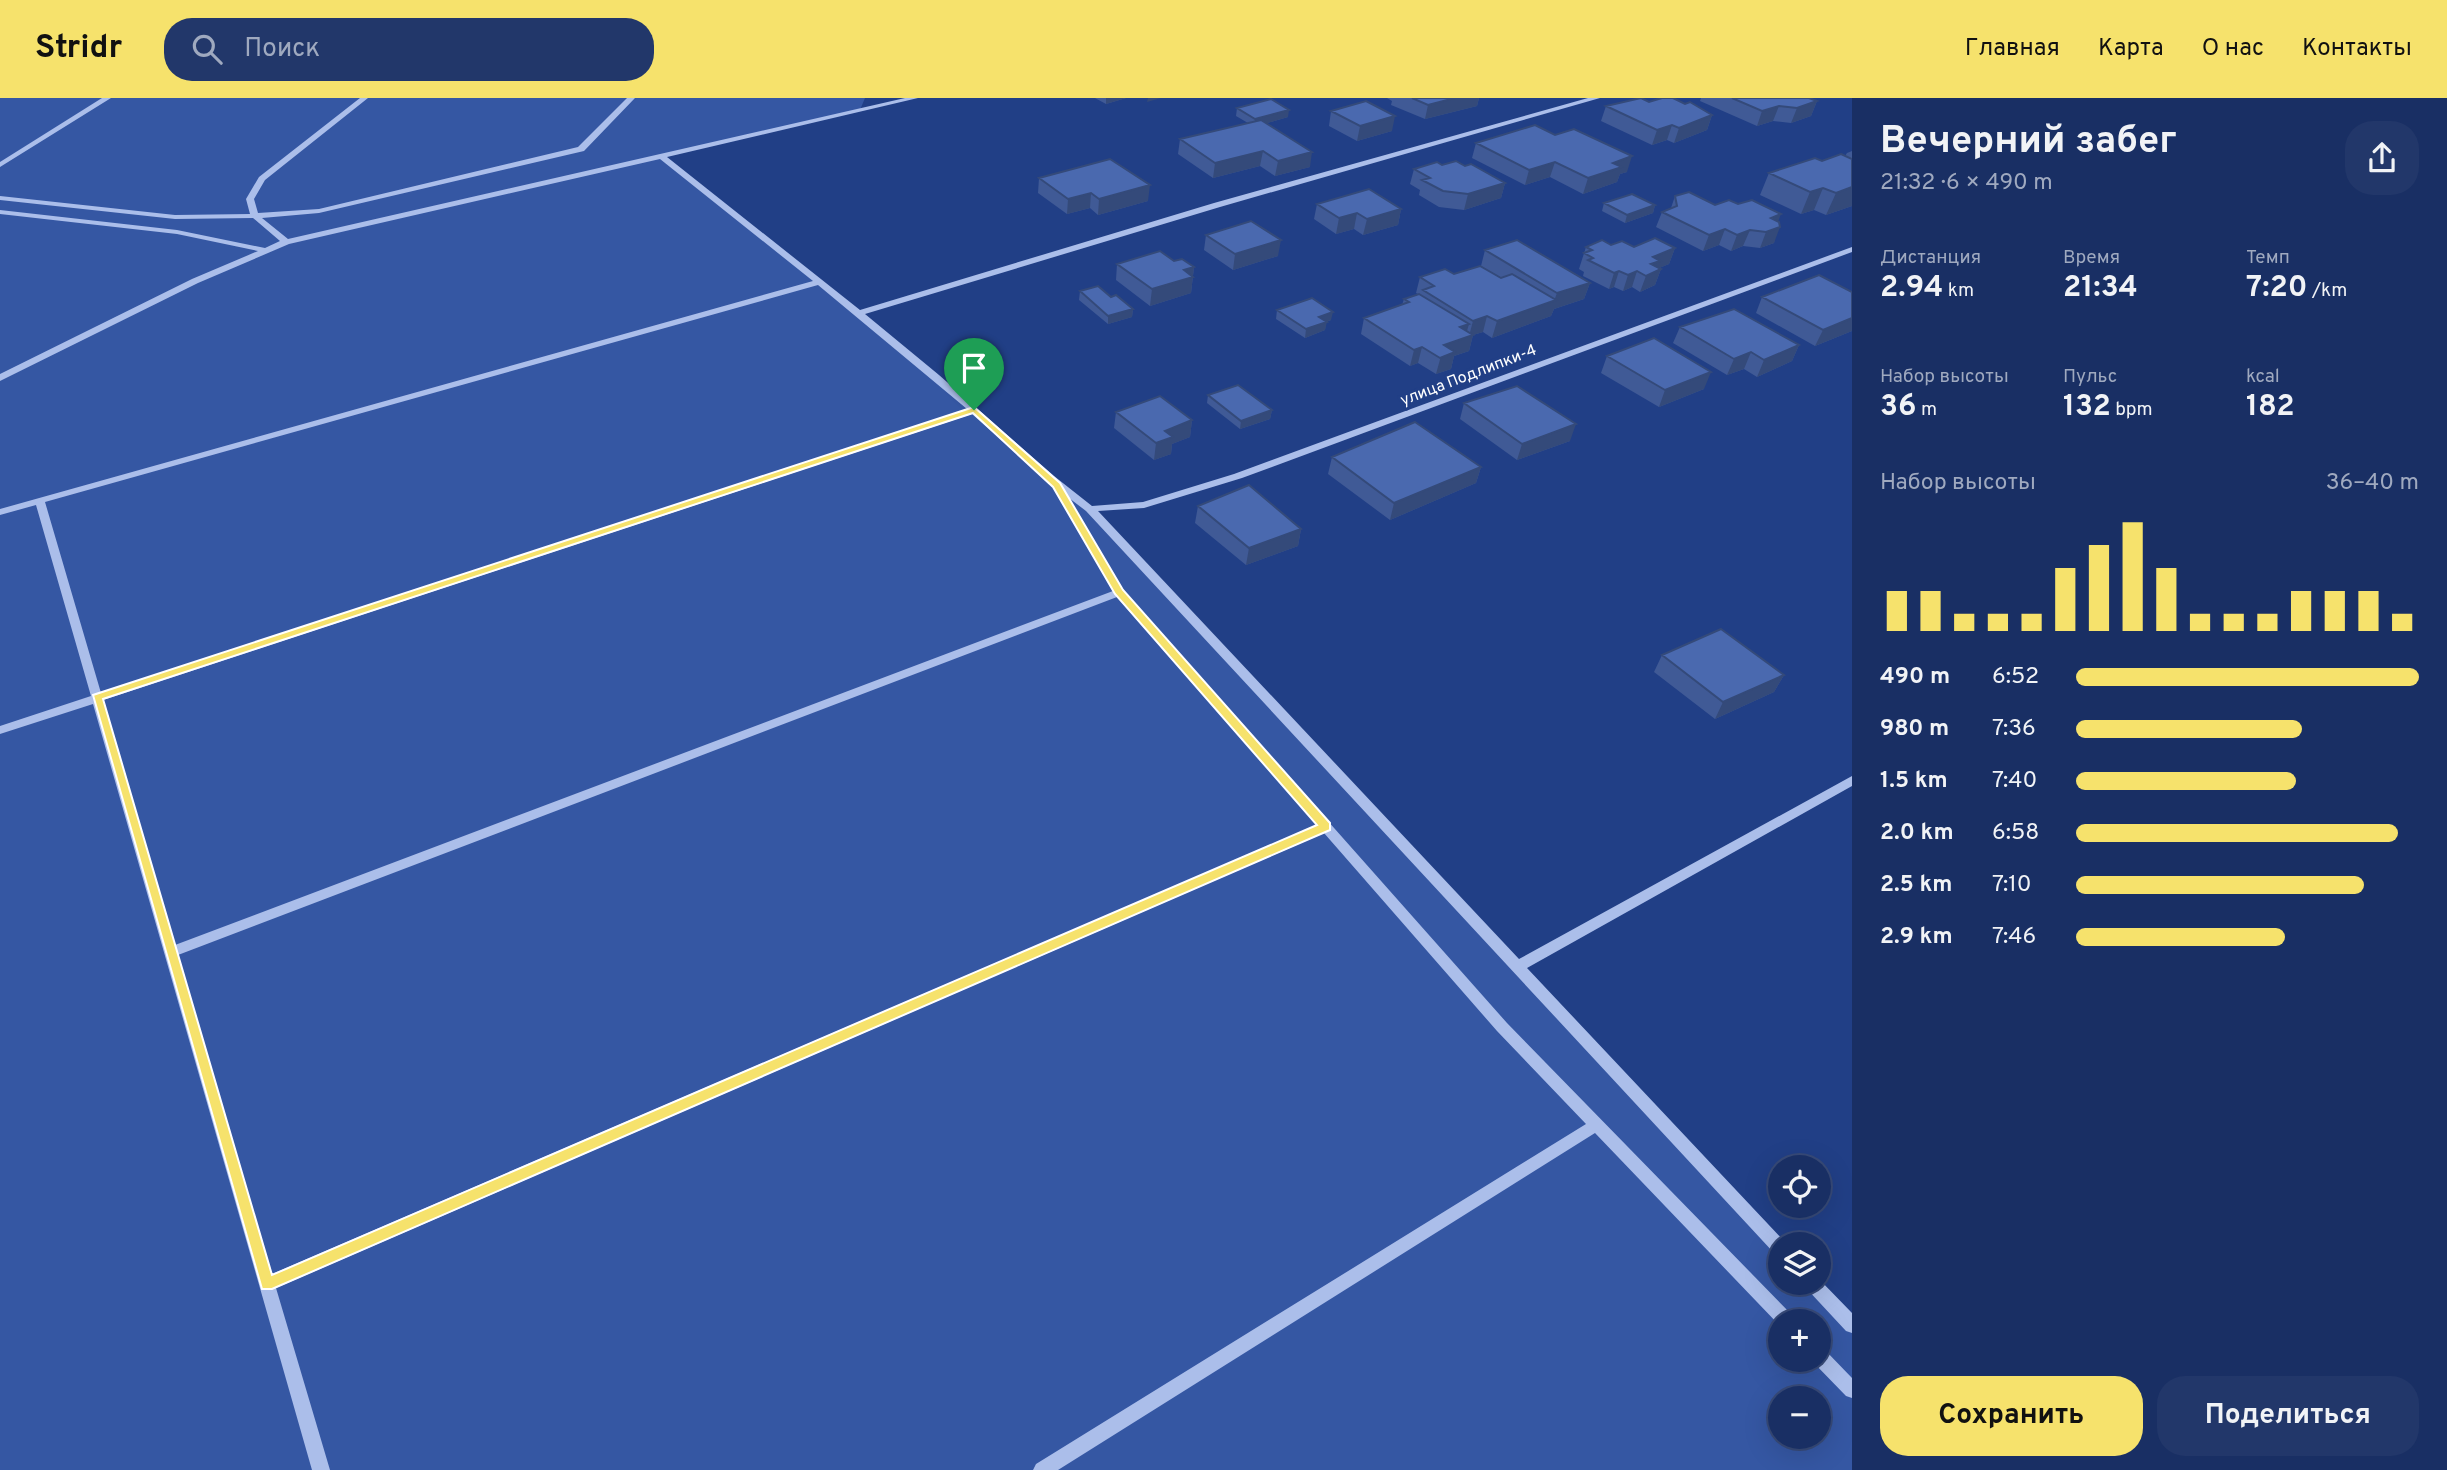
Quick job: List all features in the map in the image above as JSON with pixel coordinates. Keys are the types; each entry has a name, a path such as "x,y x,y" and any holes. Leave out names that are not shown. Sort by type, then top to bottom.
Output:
{"street":[{"path":"0,165 107,98"},
{"path":"286,242 255,216 250,199 262,179 364,98"},
{"path":"0,198 176,217 294,216 581,149 631,98"},
{"path":"0,378 264,250 286,242 914,98"},
{"path":"859,313 1203,209 1596,98"},
{"path":"661,156 859,313 974,410 1057,485 1090,509 1768,1235"},
{"path":"0,212 177,232 264,250"},
{"name":"улица Подлипки-4","path":"1090,509 1144,505 1238,476 1852,249"},
{"path":"0,512 820,282"},
{"path":"0,730 974,410"},
{"path":"1057,485 1119,592 1502,1027 1774,1309"},
{"path":"40,502 321,1470"},
{"path":"171,952 1119,592"},
{"path":"1517,967 1852,780"},
{"path":"267,1284 1325,827"},
{"path":"1042,1470 1589,1129"},
{"path":"1823,1295 1852,1325"},
{"path":"1831,1368 1852,1390"}],"shaded area":[{"path":"0,98 865,98 860,110 662,156 859,313 1090,509 1768,1235 1768,1295 1823,1295 1852,1325 1852,1470 0,1470"}],"building":[{"path":"1412,98 1455,98 1428,105"},
{"path":"1641,98 1649,102 1673,98 1685,104 1690,102 1712,115 1679,128 1672,125 1657,130 1606,106"},
{"path":"1732,98 1809,98 1817,101 1797,108 1779,106 1762,111"},
{"path":"1271,99 1289,110 1255,119 1237,108"},
{"path":"1366,101 1395,116 1360,126 1331,111"},
{"path":"1261,120 1312,152 1278,161 1263,151 1215,163 1180,139"},
{"path":"1535,125 1555,135 1574,129 1632,156 1613,163 1622,167 1588,178 1555,162 1529,170 1476,143"},
{"path":"1841,154 1852,159 1852,187 1836,193 1823,188 1810,192 1769,173 1815,158 1822,161"},
{"path":"1110,159 1150,185 1099,199 1091,193 1068,199 1039,178"},
{"path":"1456,161 1465,166 1471,164 1505,183 1468,194 1443,191 1422,180 1430,178 1414,169 1437,162 1442,165"},
{"path":"1369,189 1401,209 1367,219 1357,213 1339,218 1317,204"},
{"path":"1689,192 1715,205 1729,200 1738,204 1752,200 1781,214 1771,218 1779,222 1780,227 1766,232 1750,230 1737,235 1725,229 1709,235 1662,212 1677,206 1675,196"},
{"path":"1632,194 1655,205 1627,215 1604,203"},
{"path":"1251,221 1281,240 1235,254 1206,235"},
{"path":"1655,238 1675,248 1653,257 1660,261 1651,264 1661,269 1646,276 1637,271 1628,275 1619,271 1614,273 1588,260 1593,258 1584,253 1592,250 1586,247 1602,240 1611,245 1622,241 1634,247"},
{"path":"1517,240 1590,283 1557,293 1485,250"},
{"path":"1160,251 1174,261 1182,259 1194,267 1184,270 1193,277 1152,289 1117,264"},
{"path":"1480,266 1501,278 1512,274 1556,300 1497,321 1487,316 1473,321 1423,290 1434,286 1420,277 1445,269 1454,274"},
{"path":"1819,275 1852,292 1852,318 1823,330 1762,297"},
{"path":"1098,286 1111,297 1116,295 1133,309 1108,316 1080,291"},
{"path":"1419,294 1469,324 1460,327 1473,335 1444,345 1455,352 1440,358 1422,347 1414,350 1364,318 1409,302 1404,299"},
{"path":"1312,298 1333,312 1319,317 1327,322 1306,329 1277,310"},
{"path":"1734,309 1799,345 1764,360 1751,352 1734,359 1680,327"},
{"path":"1654,338 1711,372 1665,390 1607,356"},
{"path":"1238,385 1272,410 1241,421 1208,395"},
{"path":"1517,386 1576,424 1522,444 1464,403"},
{"path":"1160,396 1192,420 1165,431 1173,437 1156,443 1116,412"},
{"path":"1415,422 1481,467 1394,503 1332,457"},
{"path":"1249,485 1301,529 1249,548 1198,506"},
{"path":"1721,629 1784,675 1723,702 1662,655"}],"route":[{"path":"974,410 1047,479 1057,485 1119,592 1325,827 267,1284 97,698 974,410"}]}
